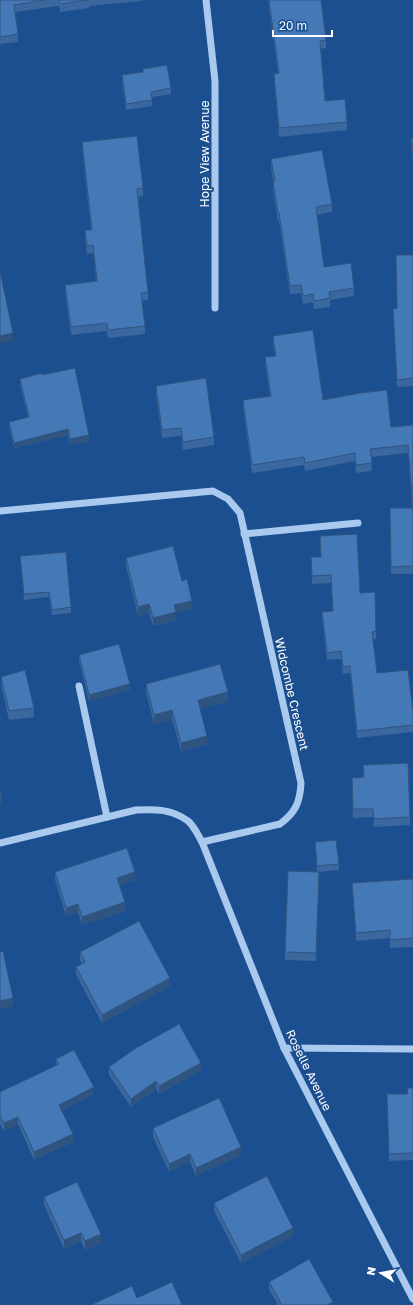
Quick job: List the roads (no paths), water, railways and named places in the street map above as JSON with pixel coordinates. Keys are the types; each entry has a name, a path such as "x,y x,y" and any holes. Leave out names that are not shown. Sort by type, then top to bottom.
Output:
{"street":[{"name":"Hope View Avenue","path":"206,0 215,81 215,308"},
{"name":"Widcombe Crescent","path":"0,511 213,491 228,499 240,514 301,783 300,796 296,808 289,817 280,824 202,842"},
{"path":"244,534 358,523"},
{"path":"79,686 107,817"},
{"path":"0,843 136,810 154,809 171,812 189,822 202,842"},
{"name":"Roselle Avenue","path":"202,842 284,1048 413,1299"},
{"path":"284,1048 413,1049"}]}
